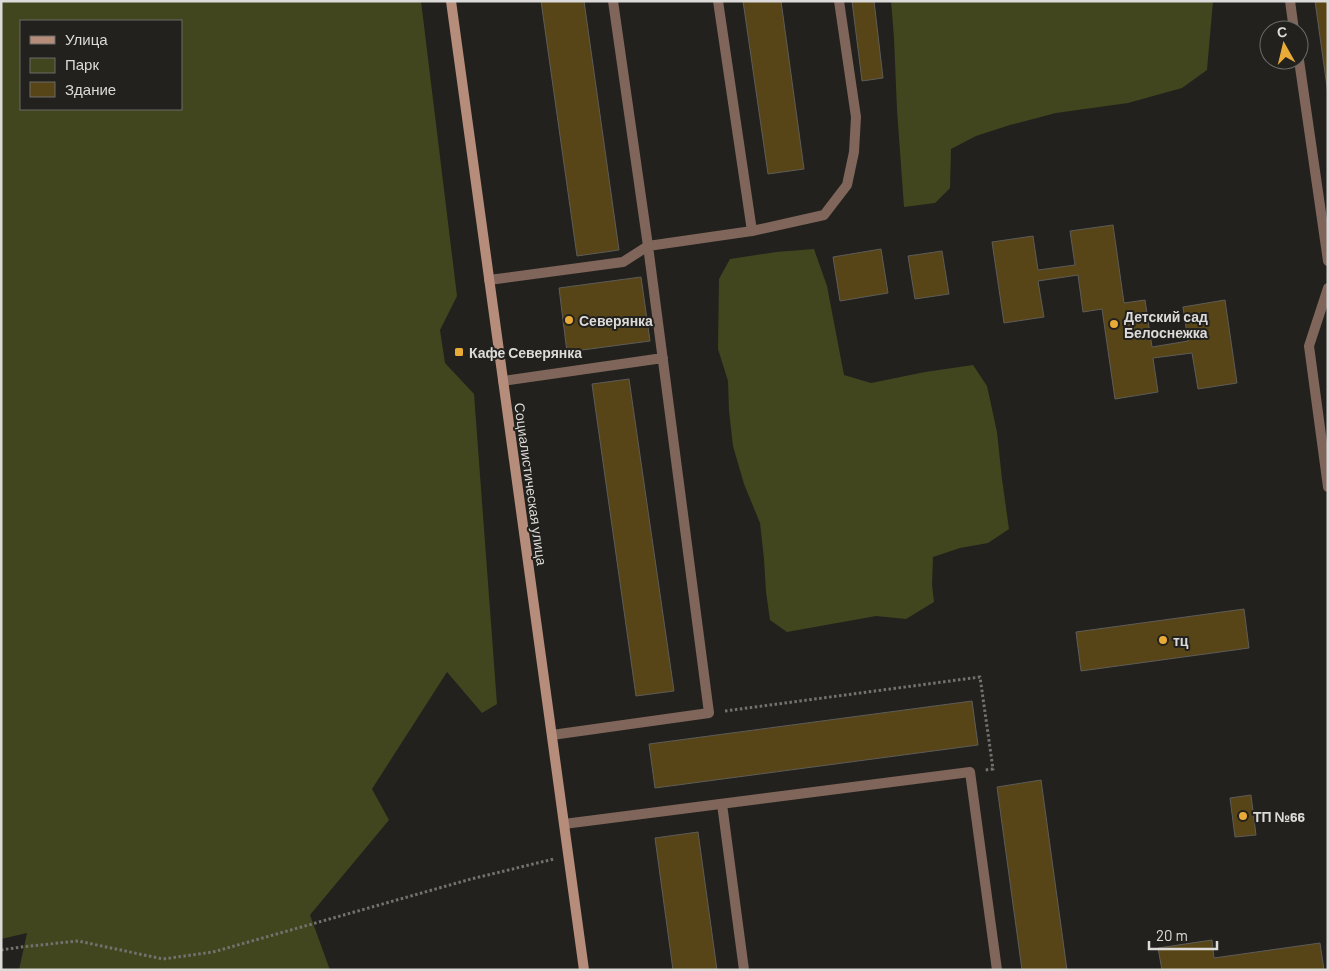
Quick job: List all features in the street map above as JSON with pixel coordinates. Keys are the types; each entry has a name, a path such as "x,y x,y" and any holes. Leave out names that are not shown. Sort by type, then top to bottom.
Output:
{"main road":[{"name":"Социалистическая улица","path":"451,1 584,970"}],"lane":[{"path":"552,735 710,713 614,1"},
{"path":"718,1 752,231"},
{"path":"489,280 623,262 648,246 752,231 824,215 847,185 854,152 856,117 839,1"},
{"path":"1290,1 1293,20"},
{"path":"1299,70 1328,261"},
{"path":"1328,288 1309,346 1328,487"},
{"path":"503,381 663,358"},
{"path":"564,824 970,772 998,970"},
{"path":"722,804 744,970"}],"path":[{"path":"710,713 980,677 993,768 970,772"},
{"path":"1,950 78,941 163,959 213,952 471,879 569,856"}],"green space":[{"path":"1,1 421,1 457,296 440,330 445,363 474,394 497,704 482,713 447,672 372,789 389,820 310,915 330,970 19,970 27,933 1,939"},
{"path":"891,1 1213,1 1207,70 1182,88 1128,103 1056,113 976,136 951,149 950,188 935,203 904,207"},
{"path":"814,249 827,286 844,375 871,383 973,365 987,386 997,432 1009,529 988,543 960,548 933,557 932,585 934,602 906,619 876,616 787,632 770,620 760,523 744,484 733,446 728,381 718,349 719,279 730,259 776,252"}],"building":[{"path":"541,1 584,1 619,250 577,256"},
{"path":"743,1 781,1 804,169 768,174"},
{"path":"852,1 874,1 883,78 862,81"},
{"path":"1315,1 1328,1 1328,94"},
{"path":"1113,225 1124,303 1145,300 1152,347 1188,341 1183,307 1225,300 1237,383 1198,389 1192,353 1153,358 1158,392 1115,399 1102,309 1083,312 1078,275 1038,281 1044,317 1004,323 992,242 1033,236 1038,270 1075,265 1070,231"},
{"path":"881,249 888,293 840,301 833,257"},
{"path":"942,251 949,294 915,299 908,256"},
{"path":"641,277 650,341 567,352 559,288"},
{"path":"629,379 674,691 636,696 592,384"},
{"name":"тц","path":"1244,609 1249,648 1081,671 1076,632"},
{"path":"972,701 978,745 655,788 649,744"},
{"path":"1041,780 1067,970 1022,970 997,787"},
{"name":"ТП №66","path":"1251,795 1256,835 1235,837 1230,798"},
{"path":"698,832 717,970 673,970 655,838"},
{"path":"1212,940 1214,958 1320,943 1324,970 1162,970 1158,948"}],"place":[{"name":"Северянка","path":"569,320"},
{"name":"Детский сад Белоснежка","path":"1114,324"},
{"name":"Кафе Северянка","path":"459,352"},
{"name":"тц","path":"1163,640"},
{"name":"ТП №66","path":"1243,816"}]}
